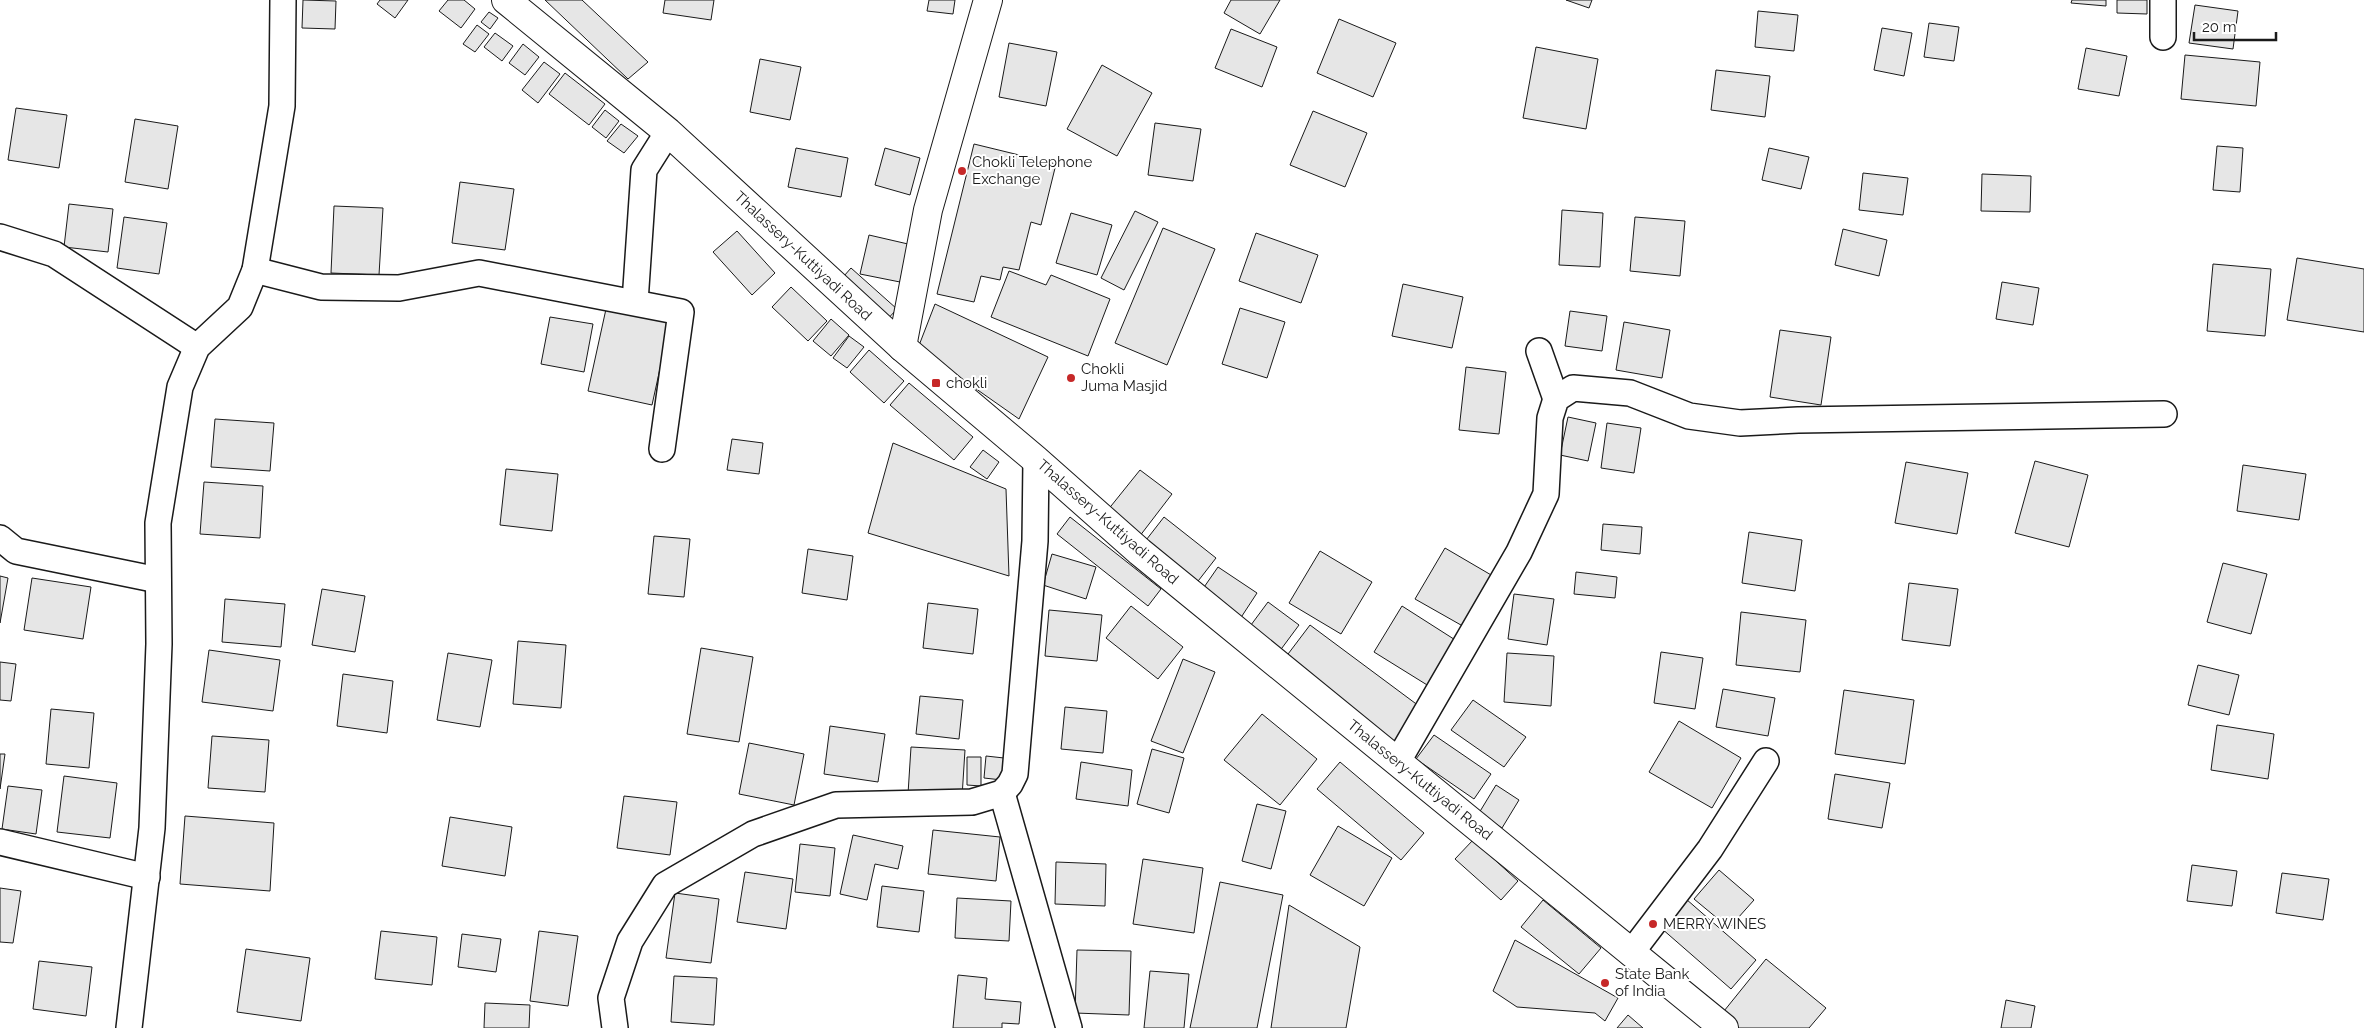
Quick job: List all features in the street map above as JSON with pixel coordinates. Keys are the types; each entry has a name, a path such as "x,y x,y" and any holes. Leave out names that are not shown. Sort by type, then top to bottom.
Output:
{"main road":[{"name":"Thalassery-Kuttiyadi Road","path":"506,0 668,132 902,347 1036,460 1140,552 1724,1028"},
{"path":"902,347 928,210 988,0"}],"street":[{"path":"129,1028 152,828 160,644 158,523 170,442 180,387 197,347 240,307 255,270 282,106 284,0"},
{"path":"2163,0 2163,37"},
{"path":"635,302 644,170 668,132"},
{"path":"0,237 54,254 197,347"},
{"path":"255,270 321,287 399,288 479,273 682,312 662,449"},
{"path":"1398,761 1519,552 1546,494 1550,418 1556,398 1539,351"},
{"path":"1556,398 1573,388 1630,393 1689,416 1740,423 1798,420 2164,414"},
{"path":"615,1028 611,998 630,941 665,885 753,834 836,805 972,802 1002,793 1010,784 1015,774 1035,540 1036,460"},
{"path":"0,538 16,551 158,580"},
{"path":"1631,953 1710,849 1766,761"},
{"path":"1002,793 1069,1028"},
{"path":"0,842 147,876"}],"building":[{"path":"303,0 336,1 335,29 302,28"},
{"path":"380,0 408,0 395,18 377,4"},
{"path":"448,0 464,0 475,9 461,28 439,11"},
{"path":"545,0 582,0 648,62 628,79"},
{"path":"665,0 714,0 711,20 663,13"},
{"path":"929,0 955,0 953,14 927,11"},
{"path":"1231,0 1280,0 1260,34 1224,13"},
{"path":"1566,0 1592,0 1589,8"},
{"path":"2072,0 2106,0 2106,6 2071,3"},
{"path":"2117,0 2147,0 2147,14 2117,13"},
{"path":"2195,5 2238,11 2233,49 2189,43"},
{"path":"1758,11 1798,15 1794,51 1755,47"},
{"path":"489,12 498,18 490,29 481,22"},
{"path":"1339,19 1396,43 1373,97 1317,73"},
{"path":"1929,23 1959,27 1954,61 1924,57"},
{"path":"477,25 489,34 475,52 463,44"},
{"path":"1882,28 1912,33 1904,76 1874,70"},
{"path":"1231,29 1277,47 1262,87 1215,68"},
{"path":"495,33 513,46 502,61 484,47"},
{"path":"1009,43 1057,52 1046,106 999,97"},
{"path":"523,44 539,57 525,75 509,63"},
{"path":"1536,47 1598,59 1586,129 1523,118"},
{"path":"2086,48 2127,56 2119,96 2078,89"},
{"path":"2185,55 2260,62 2256,106 2181,99"},
{"path":"760,59 801,67 790,120 750,112"},
{"path":"544,62 560,74 538,103 522,90"},
{"path":"1102,65 1152,93 1117,156 1067,129"},
{"path":"1716,70 1770,76 1765,117 1711,110"},
{"path":"565,73 605,104 589,125 549,94"},
{"path":"16,108 67,115 59,168 8,160"},
{"path":"605,110 619,121 606,138 592,127"},
{"path":"1313,111 1367,133 1345,187 1290,165"},
{"path":"135,119 178,126 168,189 125,182"},
{"path":"1155,123 1201,129 1193,181 1148,175"},
{"path":"621,124 638,136 624,153 607,141"},
{"path":"974,144 1056,164 1041,225 1031,222 1019,270 1003,267 1000,280 981,276 974,302 937,294"},
{"path":"2217,146 2243,148 2240,192 2213,190"},
{"path":"796,148 848,158 841,197 788,187"},
{"path":"885,148 920,158 910,195 875,185"},
{"path":"1769,148 1809,157 1801,189 1762,180"},
{"path":"1863,173 1908,178 1903,215 1859,210"},
{"path":"1982,174 2031,176 2030,212 1981,211"},
{"path":"460,182 514,189 505,250 452,243"},
{"path":"69,204 113,209 108,252 64,247"},
{"path":"334,206 383,208 379,275 331,273"},
{"path":"1562,210 1603,213 1600,267 1559,265"},
{"path":"1135,211 1158,222 1124,290 1101,278"},
{"path":"1071,213 1112,225 1097,275 1056,263"},
{"path":"124,217 167,223 159,274 117,268"},
{"path":"1635,217 1685,221 1680,276 1630,271"},
{"path":"1163,228 1215,249 1167,365 1115,343"},
{"path":"1843,229 1887,240 1879,276 1835,265"},
{"path":"737,231 775,273 752,295 713,252"},
{"path":"1256,233 1318,255 1301,303 1239,281"},
{"path":"869,235 908,244 900,282 860,274"},
{"path":"2297,258 2364,269 2364,332 2287,320"},
{"path":"2213,264 2271,269 2265,336 2207,331"},
{"path":"851,268 897,309 883,324 837,284"},
{"path":"1009,271 1046,285 1051,275 1110,299 1088,356 991,317"},
{"path":"2002,282 2039,288 2033,325 1996,319"},
{"path":"1403,284 1463,297 1452,348 1392,336"},
{"path":"791,287 827,321 808,341 772,307"},
{"path":"935,304 1048,357 1019,419 918,348"},
{"path":"1240,308 1285,322 1267,378 1222,364"},
{"path":"606,309 670,323 652,405 588,391"},
{"path":"1570,311 1607,316 1602,351 1565,346"},
{"path":"550,317 593,324 584,372 541,364"},
{"path":"831,319 849,335 831,356 813,341"},
{"path":"1624,322 1670,330 1662,378 1616,370"},
{"path":"1780,330 1831,337 1821,405 1770,397"},
{"path":"849,336 864,347 847,368 833,358"},
{"path":"869,350 904,381 884,403 850,372"},
{"path":"1466,367 1506,372 1499,434 1459,430"},
{"path":"909,383 973,437 954,460 890,405"},
{"path":"1568,417 1596,423 1588,461 1560,455"},
{"path":"215,419 274,423 270,471 211,467"},
{"path":"1607,423 1641,428 1634,473 1601,468"},
{"path":"732,439 763,443 759,474 727,470"},
{"path":"893,443 1006,489 1009,576 868,533"},
{"path":"983,450 999,462 987,479 970,467"},
{"path":"2035,461 2088,475 2069,547 2015,533"},
{"path":"1906,462 1968,473 1957,534 1895,523"},
{"path":"2243,465 2306,474 2299,520 2237,511"},
{"path":"506,469 558,474 552,531 500,525"},
{"path":"1140,470 1172,494 1136,541 1103,516"},
{"path":"204,482 263,486 260,538 200,534"},
{"path":"1070,517 1161,589 1148,606 1057,534"},
{"path":"1164,517 1216,558 1195,585 1143,544"},
{"path":"1603,524 1642,527 1640,554 1601,550"},
{"path":"1749,532 1802,540 1795,591 1742,583"},
{"path":"654,536 690,539 684,597 648,594"},
{"path":"1445,548 1498,579 1468,629 1415,599"},
{"path":"808,549 853,556 847,600 802,593"},
{"path":"1320,551 1372,582 1341,634 1289,603"},
{"path":"1052,554 1096,567 1086,599 1043,585"},
{"path":"2223,563 2267,574 2251,634 2207,622"},
{"path":"1218,567 1257,593 1240,619 1200,593"},
{"path":"1576,572 1617,577 1615,598 1574,594"},
{"path":"0,576 8,578 0,623"},
{"path":"32,578 91,587 83,639 24,630"},
{"path":"1909,583 1958,589 1950,646 1902,640"},
{"path":"322,589 365,596 355,652 312,645"},
{"path":"1514,594 1554,599 1547,645 1508,639"},
{"path":"225,599 285,604 281,647 222,642"},
{"path":"1268,602 1299,625 1279,652 1248,629"},
{"path":"928,603 978,609 973,654 923,648"},
{"path":"1131,606 1183,647 1158,679 1106,638"},
{"path":"1402,606 1460,643 1432,688 1374,652"},
{"path":"1049,610 1102,615 1097,661 1045,656"},
{"path":"1741,612 1806,620 1800,672 1736,665"},
{"path":"1310,625 1423,709 1396,746 1282,662"},
{"path":"518,641 566,645 561,708 513,704"},
{"path":"701,648 753,657 739,742 687,734"},
{"path":"209,650 280,660 273,711 202,702"},
{"path":"1661,652 1703,658 1695,709 1654,703"},
{"path":"448,653 492,660 480,727 437,720"},
{"path":"1507,653 1554,656 1551,706 1504,702"},
{"path":"1183,659 1215,672 1183,753 1151,741"},
{"path":"0,662 16,664 11,701 0,700"},
{"path":"2198,665 2239,675 2229,715 2188,705"},
{"path":"343,674 393,681 387,733 337,726"},
{"path":"1723,689 1775,698 1768,736 1716,727"},
{"path":"1844,690 1914,700 1905,764 1835,754"},
{"path":"920,696 963,700 959,739 916,734"},
{"path":"1473,700 1526,737 1504,767 1451,730"},
{"path":"1065,707 1107,711 1103,753 1061,749"},
{"path":"51,709 94,713 89,768 46,764"},
{"path":"1262,714 1317,759 1280,805 1224,760"},
{"path":"1679,721 1741,758 1712,808 1649,772"},
{"path":"2217,725 2274,734 2268,779 2211,770"},
{"path":"830,726 885,734 878,782 824,774"},
{"path":"1434,735 1491,774 1474,799 1416,759"},
{"path":"212,736 269,740 265,792 208,788"},
{"path":"749,743 804,754 794,805 739,794"},
{"path":"911,747 965,750 962,797 908,794"},
{"path":"1152,749 1184,758 1169,813 1137,804"},
{"path":"0,754 5,754 0,789"},
{"path":"986,756 1004,758 1002,780 984,778"},
{"path":"967,757 981,757 981,786 967,785"},
{"path":"1081,762 1132,770 1128,806 1076,799"},
{"path":"1340,762 1424,833 1401,860 1317,789"},
{"path":"1835,774 1890,783 1882,828 1828,819"},
{"path":"64,776 117,783 110,838 57,832"},
{"path":"1496,785 1519,800 1502,828 1479,813"},
{"path":"8,786 42,790 36,834 2,829"},
{"path":"624,796 677,802 670,855 617,848"},
{"path":"1257,804 1286,811 1271,869 1242,861"},
{"path":"185,816 274,823 270,891 180,884"},
{"path":"450,817 512,827 505,876 442,866"},
{"path":"1338,826 1392,858 1364,906 1310,875"},
{"path":"933,830 1000,837 996,881 928,874"},
{"path":"853,835 903,846 898,869 875,864 867,900 840,894"},
{"path":"1473,840 1518,881 1501,900 1455,859"},
{"path":"800,844 835,848 830,896 795,892"},
{"path":"1143,859 1203,868 1194,933 1133,924"},
{"path":"1056,862 1106,864 1105,906 1055,904"},
{"path":"2192,865 2237,871 2232,906 2187,901"},
{"path":"1719,870 1754,900 1729,928 1694,899"},
{"path":"745,872 793,879 786,929 737,922"},
{"path":"2282,873 2329,879 2323,920 2276,913"},
{"path":"1220,882 1283,895 1257,1028 1190,1028"},
{"path":"882,886 924,891 919,932 877,927"},
{"path":"0,888 21,891 13,943 0,942"},
{"path":"675,893 719,899 711,963 666,958"},
{"path":"957,898 1011,901 1009,941 955,938"},
{"path":"1686,899 1756,960 1731,989 1661,928"},
{"path":"1543,900 1601,948 1579,974 1521,927"},
{"path":"1289,905 1360,947 1346,1028 1271,1028"},
{"path":"381,931 437,937 432,985 375,979"},
{"path":"539,931 578,936 568,1006 530,1001"},
{"path":"462,934 501,939 496,972 458,967"},
{"path":"1515,940 1618,998 1605,1021 1595,1013 1517,1007 1493,991"},
{"path":"246,949 310,958 301,1021 237,1012"},
{"path":"1077,950 1131,951 1129,1015 1075,1013"},
{"path":"1766,959 1826,1008 1809,1028 1735,1028 1720,1016"},
{"path":"39,961 92,967 86,1016 33,1009"},
{"path":"1150,971 1189,974 1184,1028 1144,1028"},
{"path":"958,975 987,978 985,999 1021,1002 1019,1024 1002,1023 1002,1028 953,1028"},
{"path":"674,976 717,978 714,1025 671,1022"},
{"path":"2006,1000 2035,1006 2031,1028 2001,1028"},
{"path":"485,1003 530,1005 529,1028 484,1028"},
{"path":"1628,1015 1643,1028 1617,1028"}],"place":[{"name":"Chokli Telephone Exchange","path":"962,171"},
{"name":"Chokli Juma Masjid","path":"1071,378"},
{"name":"chokli","path":"936,383"},
{"name":"MERRY WINES","path":"1653,924"},
{"name":"State Bank of India","path":"1605,983"}]}
